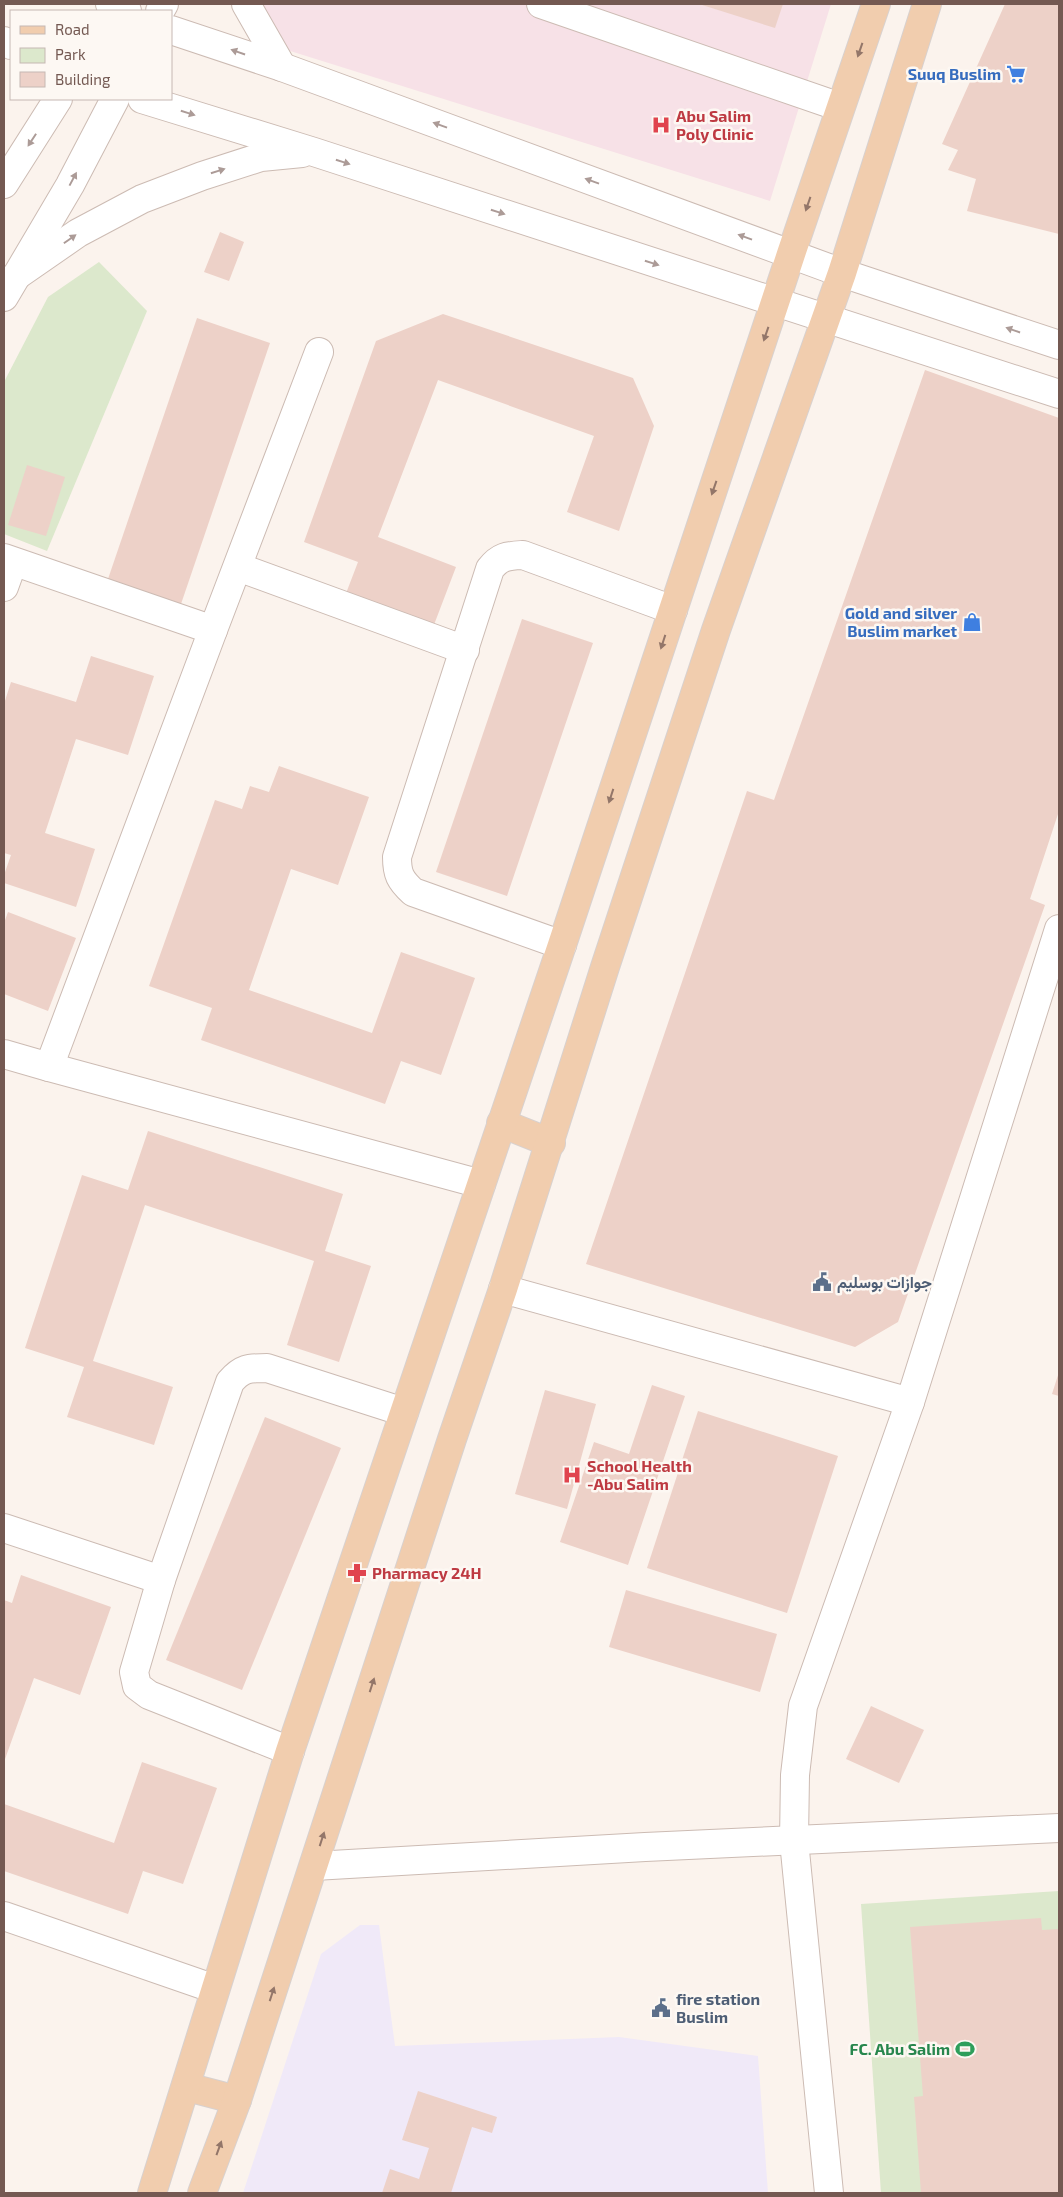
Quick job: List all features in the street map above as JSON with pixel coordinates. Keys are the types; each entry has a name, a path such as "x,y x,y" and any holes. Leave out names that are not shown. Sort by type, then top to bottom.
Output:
{"main road":[{"path":"152,2193 187,2087 215,1989 290,1751 562,945 840,107 876,4"},
{"path":"202,2193 237,2100 452,1439 504,1290 608,957 716,630 842,273 927,4"},
{"path":"501,1123 550,1143"},
{"path":"187,2087 237,2100"}],"street":[{"path":"246,4 282,67"},
{"path":"542,4 840,107"},
{"path":"172,30 282,67 842,273 1059,345"},
{"path":"4,184 57,100"},
{"path":"10,287 70,185 114,100"},
{"path":"145,100 314,152 1059,394"},
{"path":"10,287 78,233 142,199 202,176 261,157 314,152"},
{"path":"49,1067 319,352"},
{"path":"562,945 413,892 401,881 397,871 397,856 490,569 496,561 505,556 523,555 673,610"},
{"path":"4,587 8,560 213,630"},
{"path":"238,568 465,650"},
{"path":"829,2193 794,1841 795,1775 803,1706 910,1402 1059,929"},
{"path":"4,1054 481,1184"},
{"path":"504,1290 910,1402"},
{"path":"290,1751 149,1695 137,1686 134,1672 161,1580 230,1382 239,1371 250,1368 267,1368 404,1412"},
{"path":"4,1528 161,1580"},
{"path":"314,1866 645,1847 1059,1828"},
{"path":"4,1916 215,1989"}],"shaded area":[{"name":"Abu Salim Poly Clinic","path":"245,4 831,4 770,201 287,50"},
{"path":"360,1925 379,1925 395,2046 619,2037 758,2056 768,2193 243,2193 321,1954"}],"green space":[{"path":"99,262 147,311 47,551 4,534 4,382 48,297"},
{"name":"FC. Abu Salim","path":"1059,1891 1059,2193 881,2193 861,1904"}],"building":[{"path":"699,4 783,4 775,28"},
{"name":"Suuq Buslim","path":"1005,4 1059,4 1059,234 967,211 976,179 948,170 958,150 942,144"},
{"path":"220,232 244,242 229,281 204,272"},
{"path":"443,314 633,378 654,426 619,531 567,512 594,436 438,380 378,537 456,567 432,630 345,596 358,562 304,542 376,341"},
{"path":"197,318 270,343 181,604 108,579"},
{"path":"925,370 1059,418 1059,811 1030,899 1045,905 898,1322 855,1347 586,1264 747,791 774,800"},
{"path":"27,465 65,477 46,536 8,525"},
{"path":"522,619 593,643 507,896 436,872"},
{"path":"91,656 154,676 128,755 76,739 45,833 95,849 76,907 4,883 4,875 11,855 4,853 4,704 11,682 76,702"},
{"path":"279,766 369,797 338,885 291,869 249,990 372,1033 401,952 475,978 441,1075 401,1061 385,1104 201,1040 212,1008 149,986 215,800 242,809 250,786 269,792"},
{"path":"8,912 76,938 48,1011 4,994 4,923"},
{"path":"148,1131 343,1194 325,1251 371,1266 339,1362 287,1345 314,1261 145,1205 93,1361 173,1387 154,1445 67,1417 84,1367 25,1348 82,1175 128,1190"},
{"path":"1059,1372 1059,1396 1052,1394"},
{"path":"652,1385 685,1396 628,1565 560,1542 594,1442 629,1454"},
{"path":"545,1390 596,1404 567,1509 515,1494"},
{"path":"698,1411 838,1456 787,1613 647,1568"},
{"path":"265,1417 341,1448 242,1690 166,1660"},
{"path":"21,1575 111,1607 80,1695 34,1678 4,1762 4,1600 12,1603"},
{"path":"626,1590 777,1634 760,1692 609,1647"},
{"path":"871,1706 924,1730 899,1783 846,1759"},
{"path":"142,1762 217,1788 183,1884 143,1871 128,1914 4,1871 4,1804 114,1843"},
{"name":"FC. Abu Salim","path":"1041,1918 1042,1930 1059,1929 1059,2193 921,2193 914,2097 923,2096 910,1927"},
{"path":"418,2091 497,2117 492,2133 472,2127 451,2193 382,2193 390,2169 419,2179 429,2148 402,2140"}],"place":[{"name":"Suuq Buslim","path":"1016,74"},
{"name":"Abu Salim Poly Clinic","path":"661,125"},
{"name":"Gold and silver Buslim market","path":"972,622"},
{"name":"جوازات بوسليم","path":"822,1282"},
{"name":"School Health -Abu Salim","path":"572,1475"},
{"name":"Pharmacy 24H","path":"357,1573"},
{"name":"fire station Buslim","path":"661,2008"},
{"name":"FC. Abu Salim","path":"965,2049"}]}
